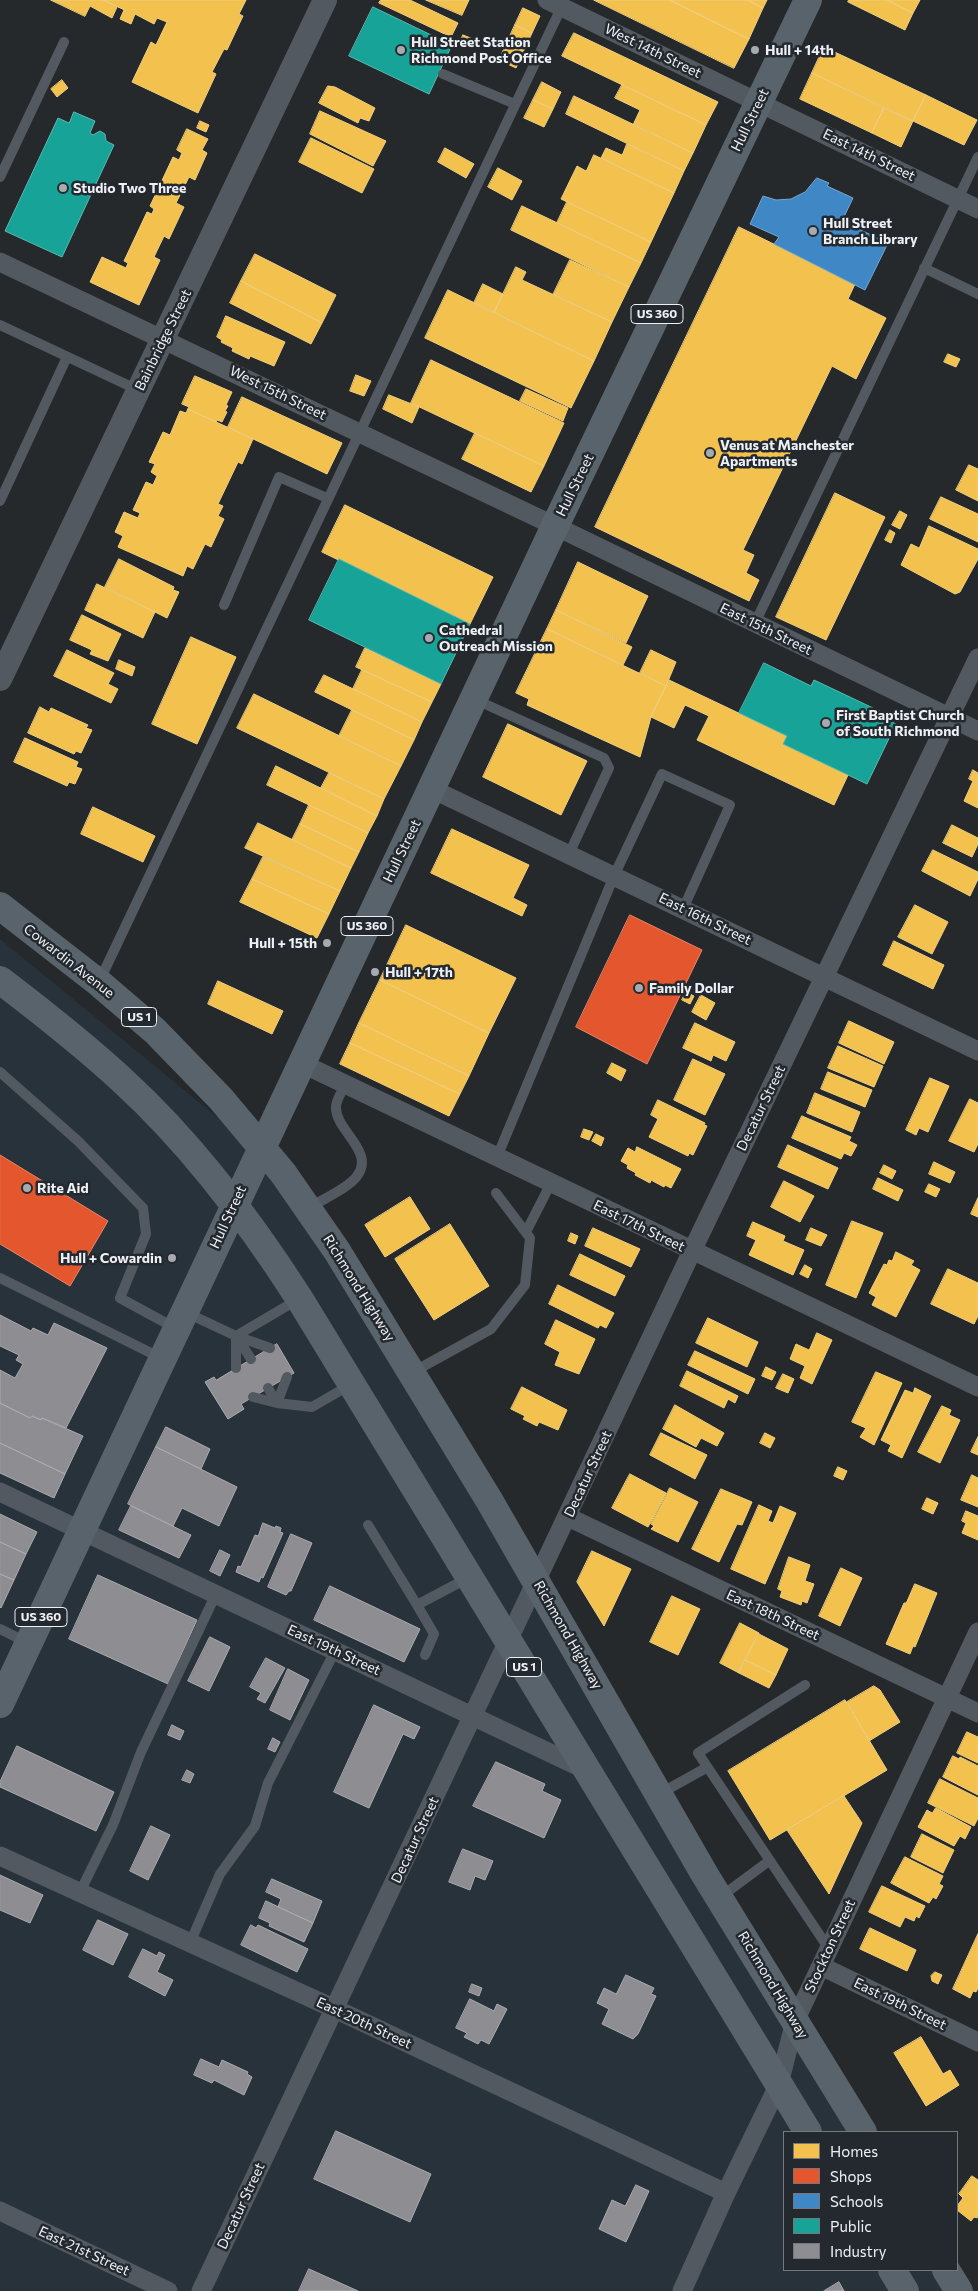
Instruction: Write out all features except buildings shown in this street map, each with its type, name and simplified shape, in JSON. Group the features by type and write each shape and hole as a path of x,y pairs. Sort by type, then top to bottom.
{"main road":[{"name":"Hull Street","path":"0,1704 555,526 808,0"},
{"name":"Cowardin Avenue","path":"0,906 99,983 187,1062 262,1147"},
{"name":"US 1","path":"1,983 76,1040 135,1092 199,1161 254,1229 300,1298 807,2131"},
{"name":"Richmond Highway","path":"262,1147 337,1251 412,1373 537,1580 719,1898 862,2131"},
{"path":"893,2271 905,2291"},
{"path":"947,2271 960,2291"}],"street":[{"name":"Bainbridge Street","path":"0,679 10,648 164,339 325,0"},
{"name":"West 14th Street","path":"558,2 759,101"},
{"name":"East 14th Street","path":"759,101 978,209"},
{"name":"West 15th Street","path":"0,262 555,526"},
{"name":"East 15th Street","path":"555,526 978,731"},
{"name":"Decatur Street","path":"201,2291 692,1251 978,658"},
{"name":"East 16th Street","path":"432,789 978,1051"},
{"name":"East 17th Street","path":"301,1063 978,1386"},
{"name":"East 19th Street","path":"0,1492 586,1770"},
{"name":"East 18th Street","path":"568,1517 978,1713"},
{"name":"Stockton Street","path":"682,2291 726,2193 779,2084 795,2021 978,1632"},
{"name":"East 20th Street","path":"0,1856 335,2009 726,2193"},
{"name":"East 19th Street","path":"825,1957 978,2042"},
{"name":"East 21st Street","path":"0,2211 168,2291"}],"lane":[{"path":"99,983 358,432 515,104 558,2"},
{"path":"0,177 64,42"},
{"path":"443,74 515,104"},
{"path":"755,623 978,157"},
{"path":"924,268 978,294"},
{"path":"0,325 138,390"},
{"path":"0,501 67,357"},
{"path":"224,605 279,477 328,498"},
{"path":"474,699 604,758 609,768 568,854"},
{"path":"497,1157 614,876 662,774 730,805 683,909"},
{"path":"0,1072 78,1141 143,1208 146,1234 120,1298 180,1320 270,1348"},
{"path":"308,1209 357,1177 362,1167 356,1145 336,1113 336,1104 346,1084"},
{"path":"526,1232 551,1183"},
{"path":"412,1373 491,1329 524,1285 530,1238 496,1192"},
{"path":"0,1278 162,1359"},
{"path":"236,1336 300,1298"},
{"path":"236,1336 251,1359"},
{"path":"236,1336 236,1368"},
{"path":"277,1403 287,1377"},
{"path":"253,1397 277,1403 312,1407 351,1384"},
{"path":"268,1388 277,1403"},
{"path":"368,1526 434,1634 425,1655"},
{"path":"417,1605 469,1578"},
{"path":"80,1892 114,1825 141,1752 216,1594"},
{"path":"0,1628 29,1644"},
{"path":"190,1943 220,1874 255,1826 268,1783 335,1651"},
{"path":"805,1685 698,1753 706,1768 769,1861 825,1957"},
{"path":"658,1794 706,1768"},
{"path":"719,1898 769,1861"}],"shaded area":[{"path":"0,939 278,1167 855,2131 783,2131 783,2271 939,2271 951,2291 0,2291"}],"place":[{"name":"Hull Street Station Richmond Post Office","path":"401,50"},
{"name":"Hull + 14th","path":"755,50"},
{"name":"Studio Two Three","path":"63,188"},
{"name":"Hull Street Branch Library","path":"813,231"},
{"name":"Venus at Manchester Apartments","path":"710,453"},
{"name":"Cathedral Outreach Mission","path":"429,638"},
{"name":"First Baptist Church of South Richmond","path":"826,723"},
{"name":"Hull + 15th","path":"327,943"},
{"name":"Hull + 17th","path":"375,972"},
{"name":"Family Dollar","path":"639,988"},
{"name":"Rite Aid","path":"27,1188"},
{"name":"Hull + Cowardin","path":"172,1258"}]}
